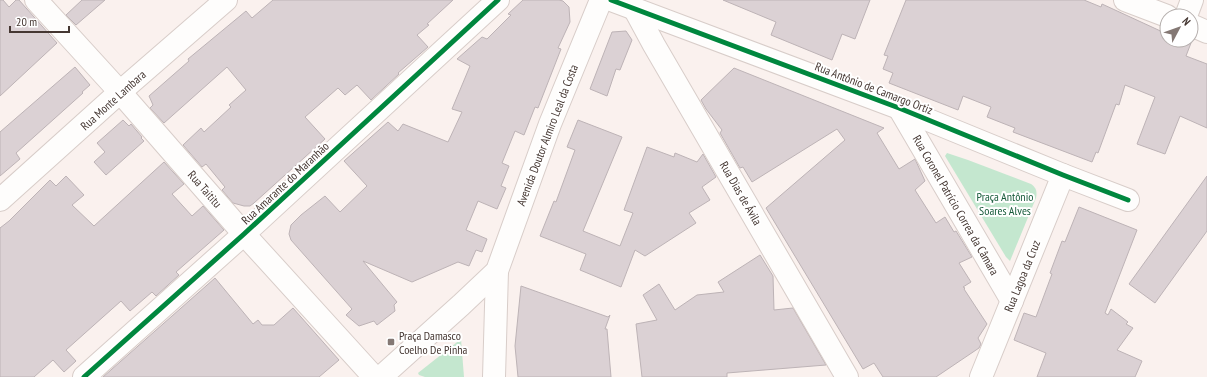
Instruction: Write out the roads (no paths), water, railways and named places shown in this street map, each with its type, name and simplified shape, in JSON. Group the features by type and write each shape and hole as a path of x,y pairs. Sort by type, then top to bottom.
{"street":[{"name":"Rua Taititu","path":"36,0 120,92 244,234 374,377"},
{"name":"Rua Monte Lambara","path":"0,200 120,92 226,0"},
{"name":"Rua Amarante do Maranhão","path":"84,377 244,234 498,0"},
{"name":"Avenida Doutor Almiro Leal da Costa","path":"497,271 550,124 601,0"},
{"name":"Rua Antônio de Camargo Ortiz","path":"611,0 899,108 1128,200"},
{"path":"1126,0 1159,13"},
{"name":"Rua Dias de Ávila","path":"634,8 847,377"},
{"name":"Rua Coronel Patrício Correa da Câmara","path":"899,108 1012,302"},
{"name":"Rua Lagoa da Cruz","path":"981,377 1063,175"},
{"path":"381,377 497,271"},
{"path":"494,377 497,271"}],"place":[{"name":"Praça Damasco Coelho De Pinha","path":"391,342"}],"park label":[{"name":"Praça Antônio Soares Alves","path":"1005,203"}]}
